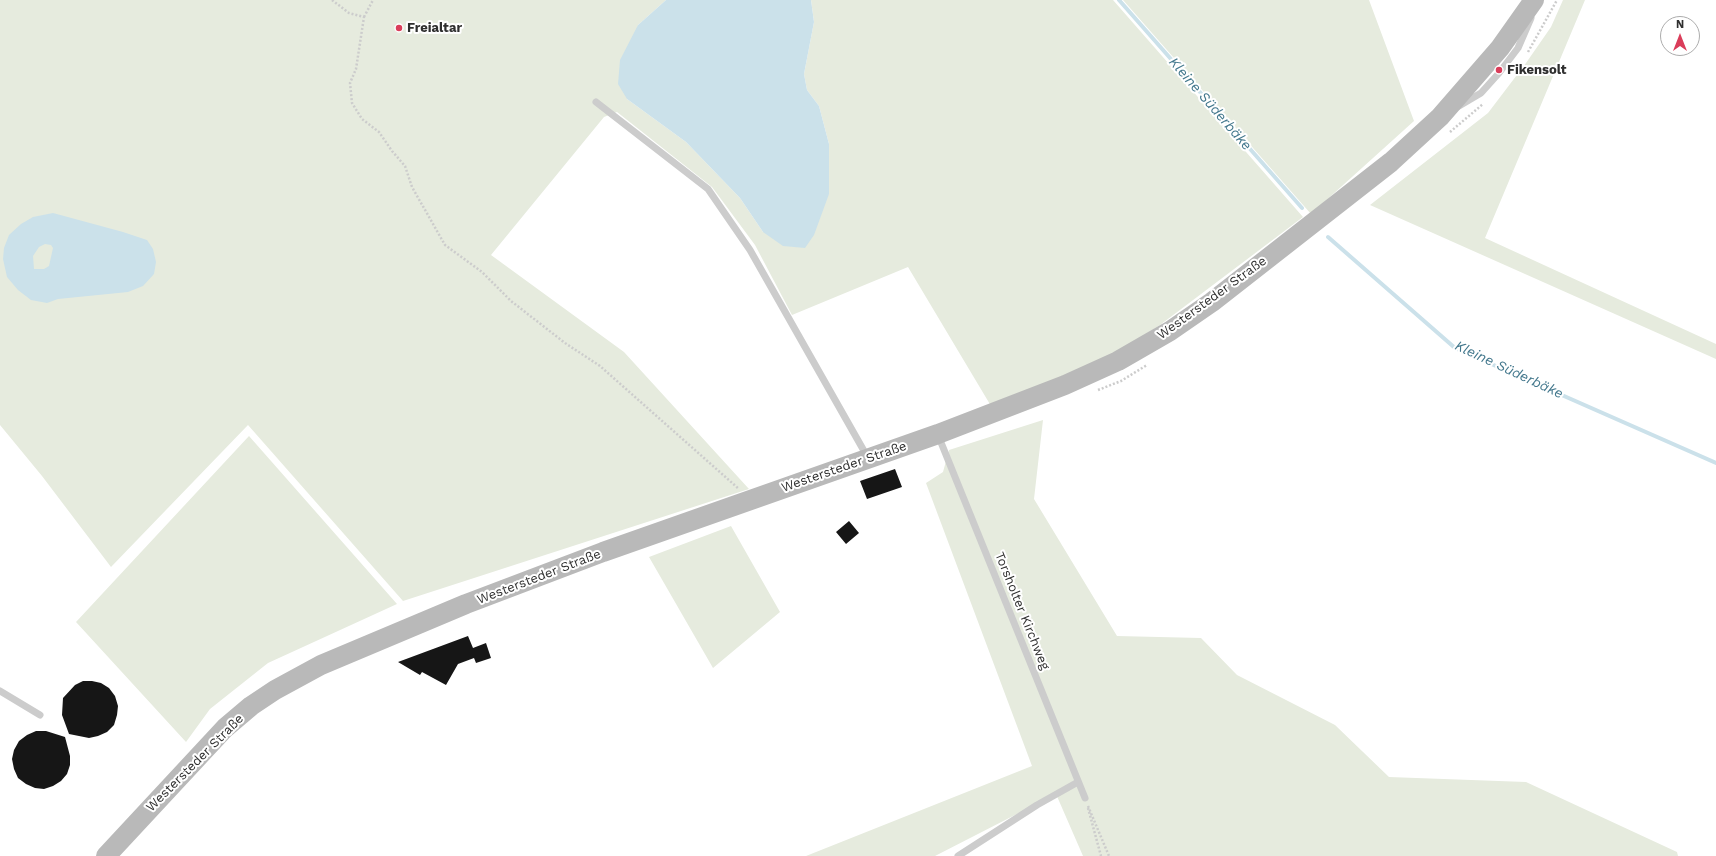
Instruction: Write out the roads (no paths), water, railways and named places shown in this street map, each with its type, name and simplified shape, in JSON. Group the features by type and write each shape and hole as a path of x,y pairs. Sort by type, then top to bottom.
{"main road":[{"name":"Westersteder Straße","path":"106,856 225,728 251,706 275,690 321,665 466,604 744,502 938,434 1065,385 1118,361 1170,331 1212,302 1391,162 1440,117 1500,48 1534,0"}],"lane":[{"path":"596,102 708,190 750,250 868,458"},
{"name":"Torsholter Kirchweg","path":"938,434 1085,798"},
{"path":"0,691 40,715"},
{"path":"958,856 1037,805 1078,782"}],"water":[{"path":"666,0 811,0 814,22 804,74 807,90 819,106 829,144 829,194 814,235 805,248 783,246 763,232 740,198 686,142 627,99 618,84 620,60 638,25"},
{"path":"53,213 147,240 153,249 156,262 154,274 143,286 128,292 58,299 47,303 31,300 18,290 7,277 3,259 4,248 9,235 21,224 33,217","holes":["45,244 51,245 53,248 49,266 44,269 34,269 33,256 39,247"]}],"waterway":[{"name":"Kleine Süderbäke","path":"1119,0 1302,208"},
{"name":"Kleine Süderbäke","path":"1328,237 1455,348 1716,463"}],"place":[{"name":"Freialtar","path":"399,28"},
{"name":"Fikensolt","path":"1499,70"}]}
